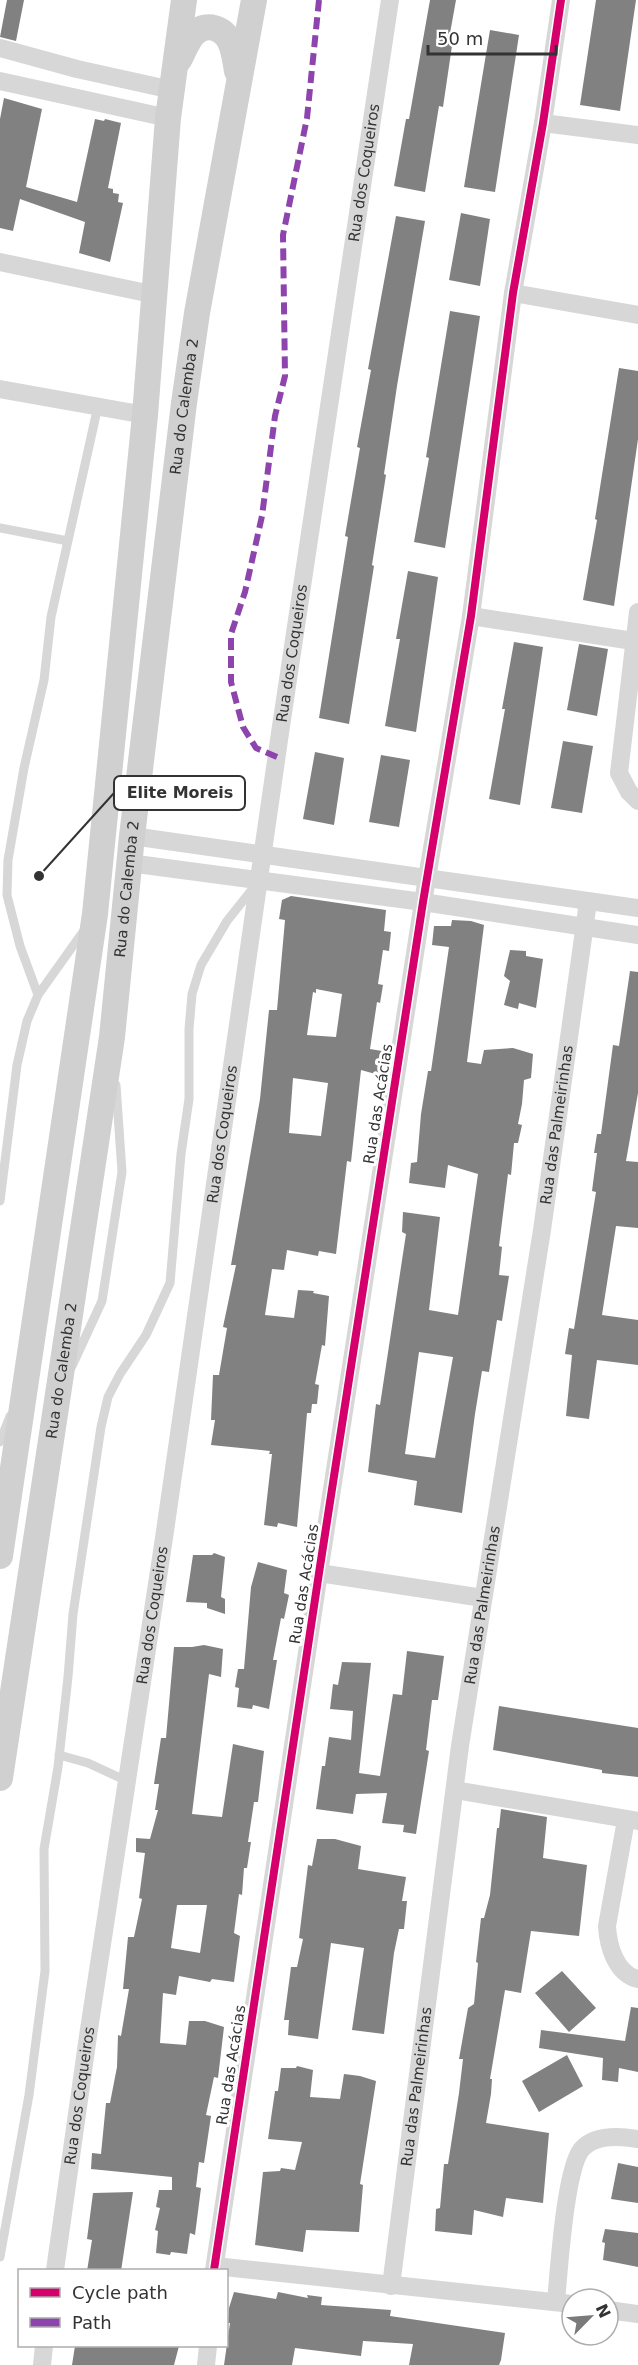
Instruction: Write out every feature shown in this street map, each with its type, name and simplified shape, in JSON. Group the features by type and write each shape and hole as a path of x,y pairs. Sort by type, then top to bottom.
{"main road":[{"name":"Rua do Calemba 2","path":"0,1556 95,914 145,415 168,118 184,0"},
{"name":"Rua do Calemba 2","path":"0,1778 112,1037 132,836 197,313 254,0"},
{"path":"173,78 197,31 205,27 223,31 233,48 238,80"}],"street":[{"name":"Rua dos Coqueiros","path":"55,2269 390,0"},
{"name":"Rua das Acácias","path":"214,2268 423,902 471,616 513,293 543,123 561,0"},
{"path":"0,48 76,69 173,78"},
{"path":"0,81 168,118"},
{"path":"543,123 638,135"},
{"path":"0,262 156,295"},
{"path":"513,293 638,315"},
{"path":"0,389 145,415"},
{"path":"638,612 620,773 629,792 638,801"},
{"path":"471,616 633,641"},
{"path":"132,836 638,908"},
{"path":"129,862 423,902 638,935"},
{"name":"Rua das Palmeirinhas","path":"391,2286 455,1790 483,1598 542,1230 588,902"},
{"path":"319,1573 483,1598"},
{"path":"455,1790 632,1821 608,1916 607,1935 608,1943 623,1971 631,1978 638,1979"},
{"path":"565,2287 570,2181 582,2150 594,2141 611,2137 638,2139"},
{"path":"228,2269 560,2302"},
{"path":"620,2312 638,2314"},
{"path":"42,2365 44,2347"},
{"path":"206,2365 208,2347"}],"lane":[{"path":"38,995 20,946 7,895 8,860 24,768 44,680 51,617 98,406"},
{"path":"0,528 68,541"},
{"path":"0,2257 29,2095 45,1971 44,1850 68,1677 73,1614 101,1427 108,1397 146,1335 170,1283 181,1154 189,1099 189,1029 192,994 206,956 227,921 259,880"},
{"path":"0,1196 17,1065 27,1021 38,995 95,914"},
{"path":"0,1442 28,1369"},
{"path":"58,1755 88,1763 127,1781"}],"building":[{"path":"7,0 24,0 16,41 0,37"},
{"path":"430,0 456,0 449,39 453,39 443,107 439,106 425,192 394,186 406,119 409,119"},
{"path":"596,0 636,0 620,111 580,105"},
{"path":"490,30 519,35 495,192 464,187"},
{"path":"4,98 42,109 26,187 77,202 95,119 121,123 108,188 113,189 113,193 119,194 118,202 123,203 110,262 79,253 85,222 20,199 13,231 0,228 0,119"},
{"path":"461,213 490,219 480,286 449,280"},
{"path":"396,216 425,221 397,386 372,565 374,566 349,724 319,718 348,537 345,536 360,448 357,447 371,370 368,369"},
{"path":"450,311 480,316 445,548 414,542 429,458 426,457"},
{"path":"619,368 638,371 638,439 614,606 583,600"},
{"path":"408,571 438,577 416,732 385,726 400,639 396,639"},
{"path":"514,642 543,647 520,805 489,799"},
{"path":"579,644 608,649 597,716 567,710"},
{"path":"563,741 593,746 582,813 551,808"},
{"path":"315,752 344,758 334,825 303,819"},
{"path":"381,755 410,760 399,827 369,822"},
{"path":"291,896 386,910 384,931 391,932 389,951 383,950 378,984 383,985 380,1003 377,1002 370,1049 382,1051 379,1075 361,1070 351,1162 347,1161 336,1254 319,1251 318,1256 287,1250 284,1270 272,1269 265,1315 294,1318 298,1290 314,1291 313,1293 329,1296 325,1346 322,1345 315,1384 319,1385 317,1404 312,1404 311,1413 307,1413 297,1527 278,1523 277,1527 264,1525 272,1454 269,1454 270,1451 211,1445 215,1420 211,1420 213,1375 219,1375 227,1328 223,1327 236,1265 231,1265 260,1099 269,1010 277,1010 285,920 279,919 282,900","holes":["316,989 342,994 336,1037 307,1035 313,992 316,993","293,1078 328,1083 321,1136 289,1133"]},
{"path":"452,920 471,921 484,925 467,1062 481,1064 484,1050 513,1048 533,1054 531,1078 524,1080 518,1124 522,1125 518,1143 514,1143 511,1175 508,1174 499,1246 502,1247 499,1275 509,1276 502,1321 497,1320 489,1372 482,1371 462,1513 414,1505 417,1481 368,1472 376,1404 380,1405 406,1234 402,1232 403,1212 440,1217 429,1310 458,1315 478,1174 448,1165 445,1188 409,1183 411,1163 417,1162 421,1114 428,1071 431,1071 449,947 432,945 434,926 451,926","holes":["419,1352 453,1357 435,1458 405,1454"]},
{"path":"510,950 526,951 526,956 543,959 536,1008 519,1003 518,1009 504,1005 510,981 504,976"},
{"path":"630,971 638,972 638,1093 626,1161 638,1162 638,1228 616,1226 602,1315 638,1320 638,1365 597,1360 589,1419 566,1416 572,1355 565,1354 569,1328 574,1329 596,1192 592,1191 597,1134 601,1134 613,1045 619,1046"},
{"path":"214,1553 225,1557 221,1597 225,1599 225,1614 207,1608 207,1603 186,1602 193,1555 212,1555"},
{"path":"258,1562 287,1570 284,1593 289,1595 284,1619 281,1618 273,1660 277,1660 269,1709 253,1705 252,1709 237,1707 239,1688 235,1687 238,1669 244,1669 251,1587"},
{"path":"204,1645 223,1649 221,1677 209,1674 192,1814 222,1817 233,1744 264,1751 258,1802 254,1802 248,1842 251,1842 247,1868 244,1868 242,1895 239,1894 234,1933 240,1936 234,1982 212,1979 210,1982 179,1976 176,1995 163,1993 160,2043 186,2045 189,2021 205,2021 224,2027 218,2078 214,2077 206,2115 211,2116 204,2163 199,2162 196,2187 201,2188 195,2235 190,2233 187,2254 171,2252 170,2255 156,2253 158,2231 155,2230 160,2208 156,2207 159,2190 172,2190 172,2177 91,2169 92,2153 101,2154 106,2103 110,2103 117,2067 118,2035 121,2036 129,1989 123,1989 128,1937 134,1937 142,1899 139,1898 145,1853 136,1852 136,1838 150,1839 158,1810 155,1810 159,1784 154,1784 161,1738 166,1738 174,1647","holes":["177,1905 207,1905 200,1953 171,1948"]},
{"path":"407,1651 444,1656 438,1700 432,1700 426,1750 429,1751 416,1834 403,1832 404,1825 382,1823 387,1793 356,1794 353,1814 316,1809 329,1737 351,1740 353,1711 330,1709 333,1684 338,1685 342,1662 371,1663 359,1773 380,1776 393,1694 402,1695"},
{"path":"499,1706 638,1728 638,1777 602,1773 602,1770 493,1750"},
{"path":"501,1809 547,1817 543,1858 587,1865 579,1936 531,1931 521,1993 505,1990 490,2079 492,2079 491,2094 486,2123 549,2133 543,2203 506,2198 503,2217 474,2210 472,2235 435,2231 436,2209 440,2208 444,2164 448,2164 459,2093 463,2059 459,2059 468,2008 474,2004 481,1918 484,1918 490,1895"},
{"path":"317,1839 335,1839 361,1846 358,1869 406,1877 402,1901 407,1901 404,1929 399,1929 394,1953 384,2034 352,2030 364,1948 331,1943 318,2039 288,2035 289,2020 284,2020 291,1967 297,1967 303,1939 299,1938 308,1865 312,1866"},
{"path":"562,1971 596,2008 569,2032 535,1993"},
{"path":"631,2007 638,2008 638,2072 619,2068 618,2082 602,2080 603,2058 539,2048 541,2030 625,2041"},
{"path":"567,2055 583,2086 539,2112 522,2081"},
{"path":"297,2066 313,2070 310,2097 340,2099 344,2074 376,2081 360,2184 363,2185 359,2232 306,2230 303,2252 255,2245 263,2172 280,2171 281,2168 295,2170 302,2142 268,2139 281,2068 296,2068"},
{"path":"618,2163 638,2167 638,2203 611,2199"},
{"path":"133,2192 121,2269 87,2269 92,2240 87,2239 93,2193"},
{"path":"605,2229 638,2233 638,2267 603,2260 605,2243 602,2242"},
{"path":"234,2292 276,2299 278,2292 308,2298 307,2295 322,2297 321,2305 391,2310 390,2316 505,2333 499,2365 409,2365 413,2344 363,2341 361,2356 295,2348 292,2365 224,2365 228,2347 229,2308"},
{"path":"75,2347 179,2347 174,2365 72,2365"}],"marked path":[{"path":"277,757 256,748 243,727 231,682 231,634 245,592 262,516 275,416 285,376 283,235 307,118 319,0"}],"cycle path":[{"path":"214,2269 423,902 471,616 513,293 543,123 561,0"}],"place":[{"name":"Elite Moreis","path":"39,876"}]}
